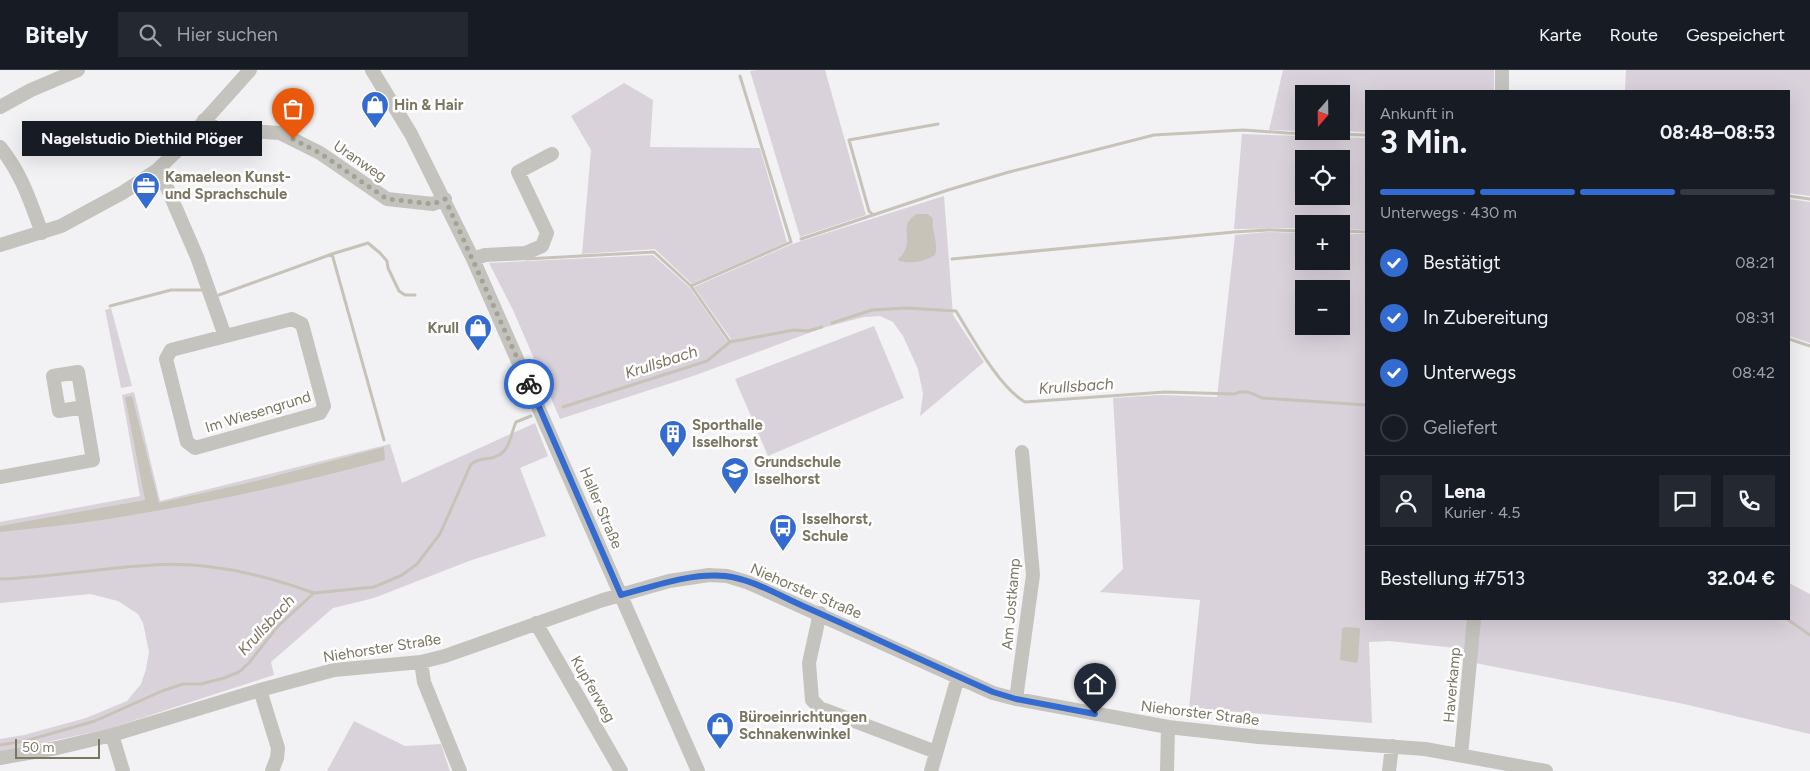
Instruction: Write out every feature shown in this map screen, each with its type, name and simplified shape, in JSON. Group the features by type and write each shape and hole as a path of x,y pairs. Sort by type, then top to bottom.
{"street":[{"path":"0,107 31,90 78,70"},
{"path":"0,245 42,233 73,220 122,193 156,170 175,152 250,70"},
{"name":"Haller Straße","path":"372,70 411,134 445,199 473,259 698,771"},
{"path":"1502,70 1502,90"},
{"name":"Uranweg","path":"204,120 222,132 232,135 252,131 280,132 320,153 387,199 433,204 445,199"},
{"path":"0,147 13,162 22,179 42,233"},
{"path":"473,259 485,254 526,253 542,246 547,233 518,172 552,154"},
{"path":"156,170 165,183 197,257 225,336"},
{"name":"Im Wiesengrund","path":"292,319 302,324 324,406 320,413 195,448 187,442 166,359 171,350 225,336 292,319"},
{"path":"0,477 93,460 84,407"},
{"name":"Am Jostkamp","path":"1016,699 1033,576 1022,452"},
{"name":"Niehorster Straße","path":"0,758 57,748 112,735 260,690 334,670 421,662 446,656 536,623 621,595 669,581 709,575 727,576 747,582 820,613 958,677 993,692 1016,699 1168,727 1258,737 1392,746 1461,755 1546,771"},
{"path":"820,613 809,663 812,700 820,708 936,752"},
{"name":"Haverkamp","path":"1461,755 1474,620"},
{"name":"Kupferweg","path":"536,623 621,771"},
{"path":"421,662 424,682 460,771"},
{"path":"931,771 958,677"},
{"path":"260,690 278,748 277,758 272,771"},
{"path":"1167,771 1168,727"},
{"path":"112,735 123,771"},
{"path":"1389,771 1392,746"}],"shaded area":[{"path":"825,70 866,215 800,237 750,71"},
{"path":"1283,70 1494,70 1494,90 1365,90 1365,132 1350,131 1350,85 1295,85 1295,131 1269,130"},
{"path":"1626,70 1810,70 1810,196 1790,193 1790,90 1625,90"},
{"path":"624,83 653,100 650,147 760,148 787,242 692,284 655,249 582,254 591,150 571,116"},
{"path":"1242,134 1295,136 1295,140 1350,140 1350,137 1365,138 1365,230 1350,229 1350,215 1295,215 1295,228 1234,229"},
{"path":"944,196 953,315 984,362 920,416 923,394 918,369 903,336 893,322 880,316 864,317 822,328 696,375 560,419 513,310 489,263 653,255 690,288 727,341 731,339 694,287 792,244"},
{"path":"1790,199 1810,202 1810,343 1790,336"},
{"path":"917,214 928,214 933,219 935,255 918,262 899,261 898,259 904,253 906,246 908,224"},
{"path":"1267,232 1295,233 1295,270 1350,270 1350,234 1365,234 1365,620 1468,620 1465,649 1389,641 1369,642 1372,723 1189,708 1200,600 1100,592 1123,569 1113,398 1161,395 1217,397 1235,235"},
{"path":"111,308 132,386 121,388 105,310"},
{"path":"874,326 904,398 768,456 735,379"},
{"path":"134,392 160,501 390,444 402,483 535,423 548,456 520,468 546,536 469,561 374,598 333,608 271,662 274,675 108,729 0,752 0,739 24,735 86,718 127,701 141,684 149,652 143,623 138,614 118,601 90,594 0,603 0,522 140,496 122,395"},
{"path":"132,396 159,503 256,481 384,447 385,460 280,486 173,508 89,522 0,532 0,526 145,500 125,397"},
{"path":"1790,584 1810,594 1810,734 1684,704 1475,663 1479,620 1790,620"},
{"path":"1345,627 1359,628 1360,630 1357,663 1340,660 1342,629"},
{"path":"354,721 405,746 441,744 450,771 327,771"}],"waterway":[{"path":"740,76 791,242"},
{"path":"873,215 869,211 849,140 938,124"},
{"path":"801,239 948,190 1009,172 1154,135 1243,130 1365,135"},
{"path":"1790,196 1810,199"},
{"path":"952,259 1234,232 1295,231"},
{"path":"1350,231 1365,232"},
{"path":"691,286 791,242"},
{"path":"332,254 368,243 387,261 388,268 399,291 405,295 415,295"},
{"path":"526,259 654,252 691,286 730,342"},
{"path":"219,295 332,254 384,440"},
{"path":"110,306 171,290 202,290"},
{"name":"Krullsbach","path":"832,323 872,310 906,308 956,311 996,373 1015,395 1025,402 1165,392 1234,394 1245,392 1262,398 1365,405"},
{"name":"Krullsbach","path":"563,407 707,361 730,342 794,330 808,331 822,327"},
{"path":"1790,339 1810,346"},
{"name":"Krullsbach","path":"0,745 25,741 95,721 162,691 183,684 201,684 239,672 249,663 277,627 314,593 374,587 402,575 417,564 440,534 471,464 501,454 510,441 516,422 531,416"},
{"path":"0,579 174,564 235,570 275,580 314,593"},
{"name":"Krullsbach","path":"1788,620 1810,635"}],"way so far":[{"path":"293,139 320,153 387,199 433,204 445,199 529,384"}],"place":[{"name":"Hin & Hair","path":"375,129"},
{"name":"Nagelstudio Diethild Plöger","path":"293,139"},
{"name":"Kamaeleon Kunst- und Sprachschule","path":"146,210"},
{"name":"Krull","path":"478,352"},
{"name":"Sporthalle Isselhorst","path":"673,458"},
{"name":"Grundschule Isselhorst","path":"735,495"},
{"name":"Isselhorst, Schule","path":"783,552"},
{"name":"Büroeinrichtungen Schnakenwinkel","path":"720,750"}],"route":[{"path":"529,384 621,595 669,581 709,575 727,576 747,582 820,613 993,692 1016,699 1095,714"}]}
